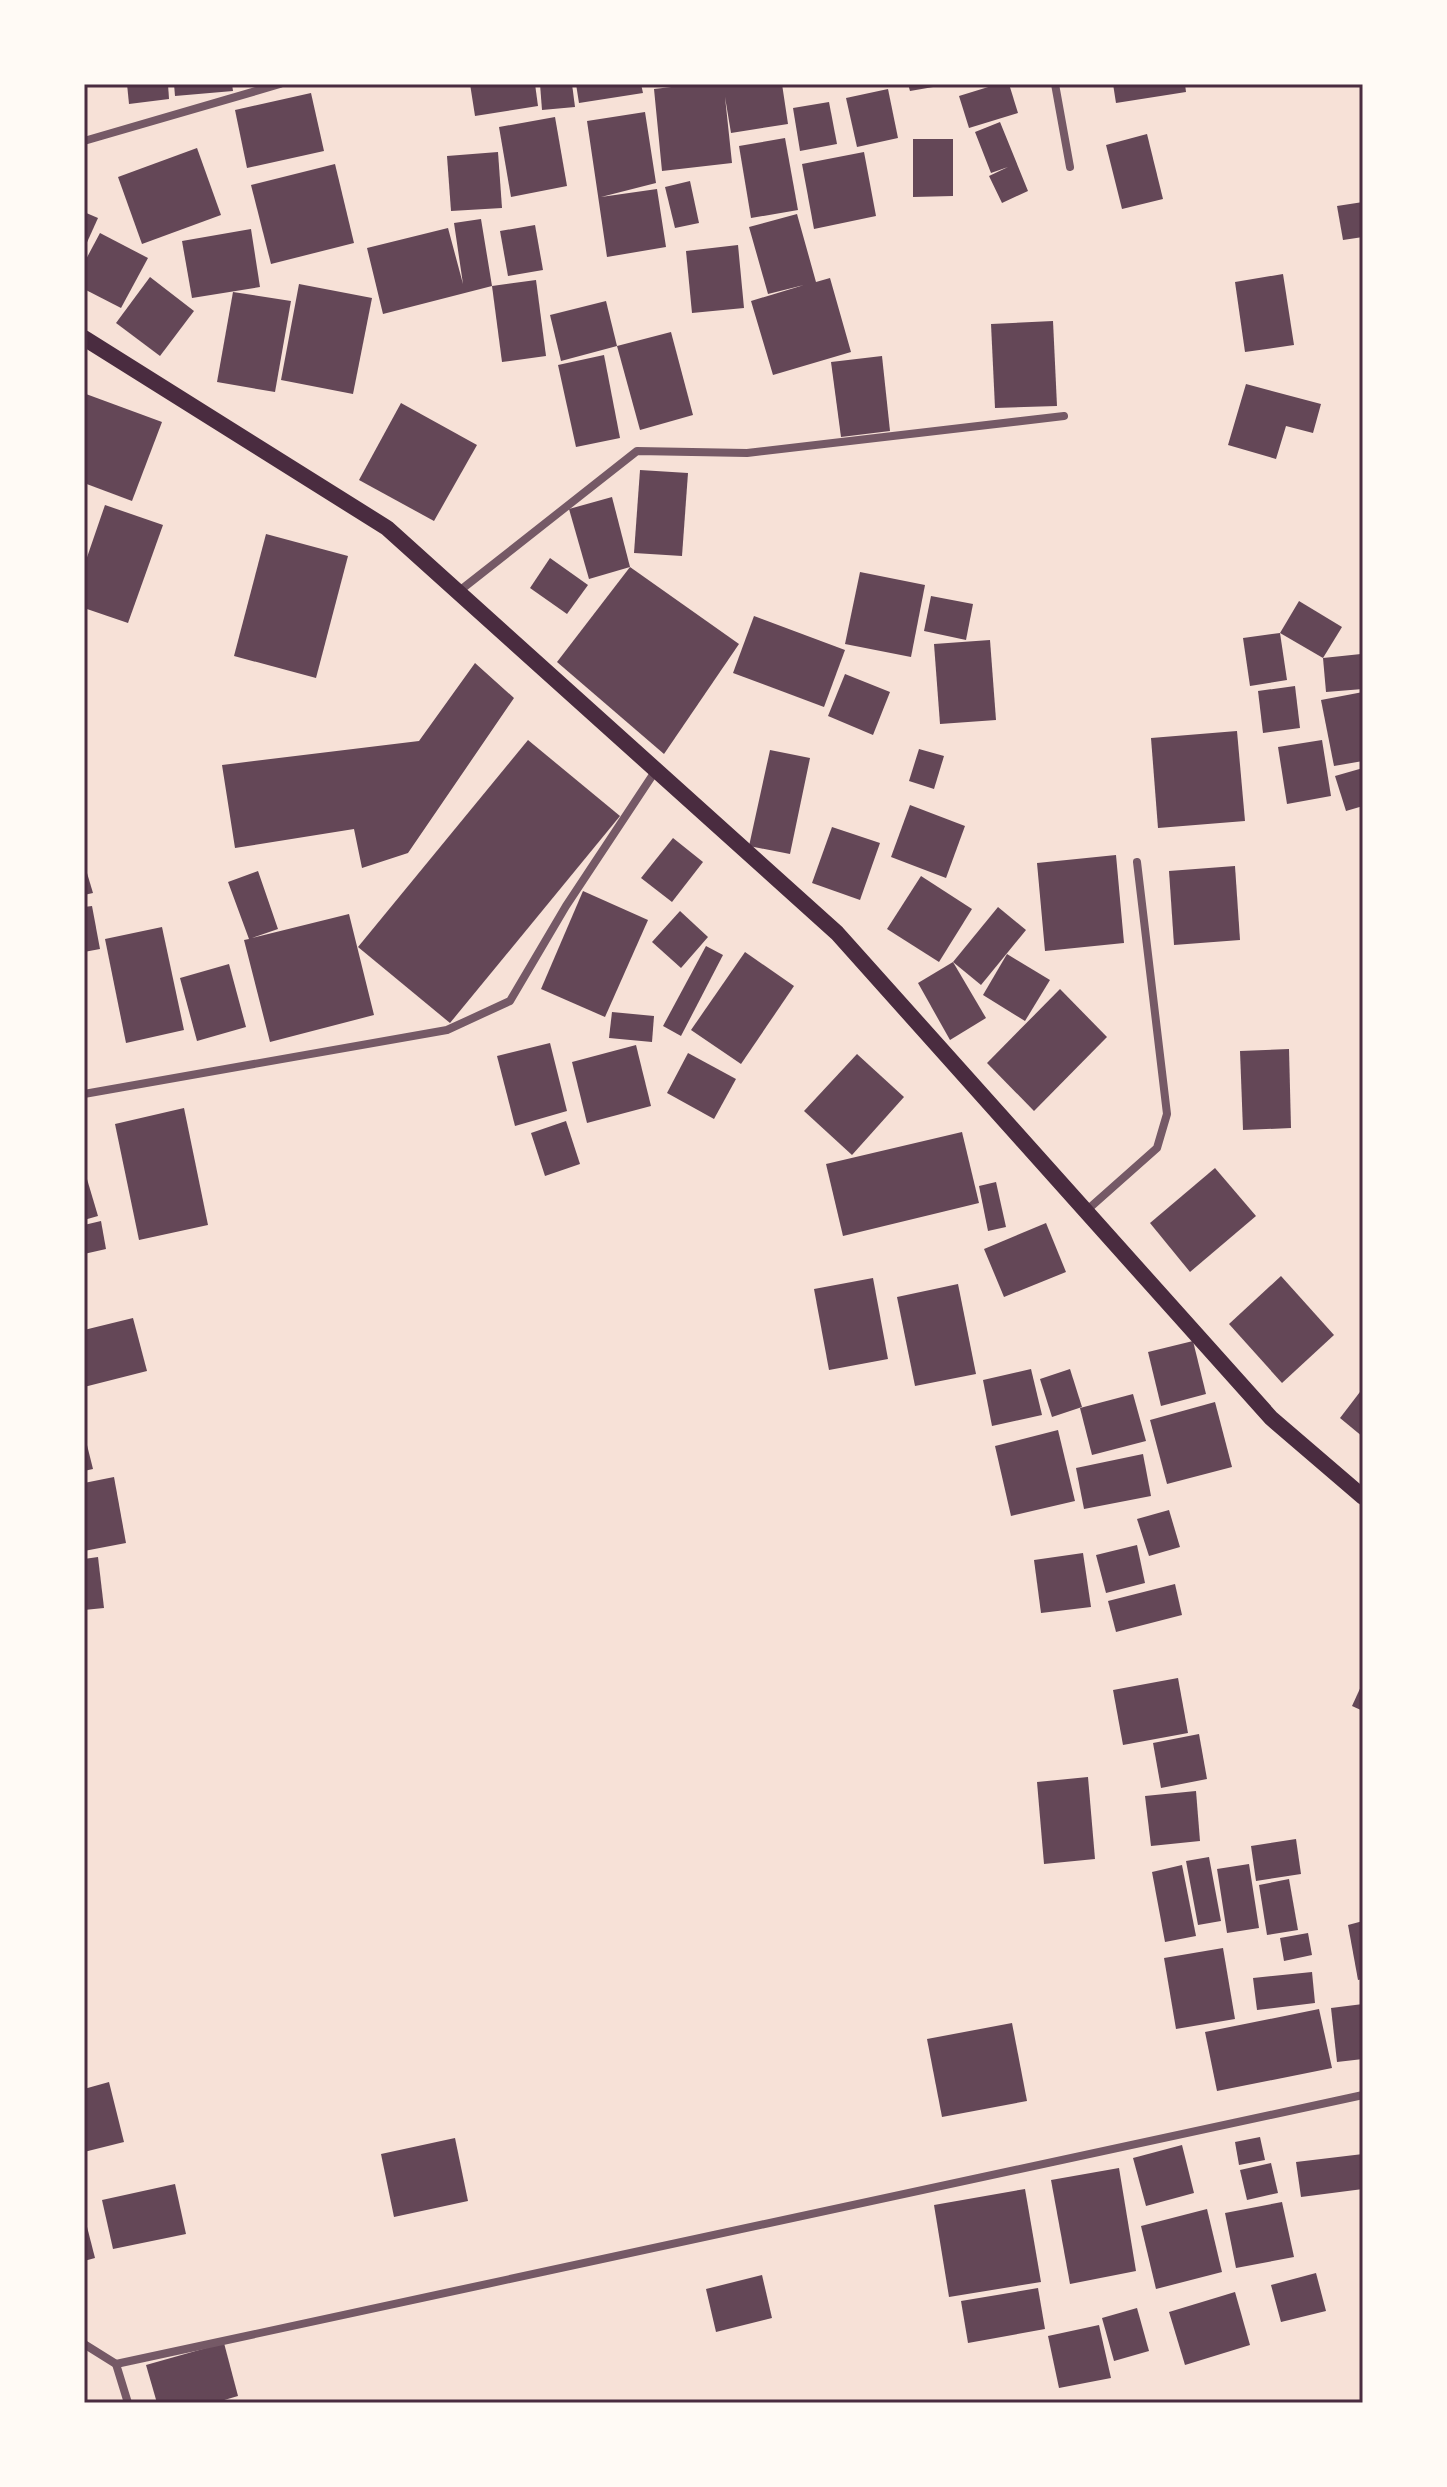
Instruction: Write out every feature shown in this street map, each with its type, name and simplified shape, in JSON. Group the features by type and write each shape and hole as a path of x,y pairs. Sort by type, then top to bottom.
{"main road":[{"path":"84,338 387,528 837,933 1271,1418 1363,1497"}],"street":[{"path":"84,141 280,84"},
{"path":"1055,84 1070,167"},
{"path":"458,592 637,451 747,453 1064,416"},
{"path":"84,1094 447,1030 510,1001 566,906 656,770"},
{"path":"1086,1211 1157,1148 1167,1114 1137,862"},
{"path":"116,2364 1363,2095"},
{"path":"84,2344 116,2364 128,2403"}],"building":[{"path":"127,84 168,84 169,99 129,104"},
{"path":"174,84 232,84 233,91 175,96"},
{"path":"470,84 535,84 538,106 475,116"},
{"path":"540,84 572,84 575,107 542,110"},
{"path":"576,84 641,84 643,93 579,103"},
{"path":"697,84 782,84 788,124 731,133 725,97 732,163 662,171 654,89"},
{"path":"908,84 939,84 939,86 910,91"},
{"path":"998,84 1009,84 1018,113 969,128 959,96"},
{"path":"1113,84 1185,84 1186,92 1116,103"},
{"path":"888,89 898,138 857,147 846,98"},
{"path":"311,93 324,151 247,168 235,110"},
{"path":"829,102 837,144 800,151 793,108"},
{"path":"645,112 656,183 601,197 657,189 666,247 607,257 587,121"},
{"path":"555,117 567,186 511,197 499,127"},
{"path":"1000,122 1028,191 1002,203 989,176 1008,167 991,173 975,132"},
{"path":"1147,134 1163,199 1122,209 1106,145"},
{"path":"785,138 798,210 751,218 739,146"},
{"path":"913,139 953,139 953,196 913,197"},
{"path":"197,148 221,215 142,244 118,177"},
{"path":"498,152 502,208 451,211 447,156"},
{"path":"864,152 876,216 814,229 802,164"},
{"path":"335,164 354,243 271,264 251,185"},
{"path":"690,181 699,223 675,228 665,187"},
{"path":"1363,202 1363,237 1343,240 1337,206"},
{"path":"84,212 98,218 84,249"},
{"path":"797,214 816,282 830,278 851,352 773,375 751,301 804,285 768,294 749,227"},
{"path":"481,219 492,286 383,314 367,248 448,228 463,284 454,223"},
{"path":"535,225 543,270 508,276 500,231"},
{"path":"251,229 260,287 192,298 182,241"},
{"path":"100,233 148,258 121,308 84,289 84,263"},
{"path":"738,245 744,308 692,313 686,251"},
{"path":"1283,274 1294,345 1245,352 1235,282"},
{"path":"150,277 194,311 160,356 116,323"},
{"path":"536,280 546,356 502,362 492,286"},
{"path":"299,284 372,298 353,394 281,380"},
{"path":"233,292 291,301 275,392 217,382"},
{"path":"606,301 617,346 561,361 550,315"},
{"path":"1053,321 1057,406 995,408 991,324"},
{"path":"671,332 693,415 640,430 617,346"},
{"path":"604,355 620,438 576,447 558,365"},
{"path":"882,356 890,431 841,437 831,362"},
{"path":"1246,384 1321,404 1313,433 1286,426 1276,459 1228,445"},
{"path":"86,394 162,422 132,501 84,483"},
{"path":"401,403 477,445 434,521 359,480"},
{"path":"640,470 688,473 682,556 634,553"},
{"path":"612,497 630,567 589,579 569,509"},
{"path":"105,505 163,525 128,623 84,608 84,566"},
{"path":"266,534 348,556 316,678 234,656"},
{"path":"550,558 588,585 567,614 530,588"},
{"path":"630,567 739,644 664,754 557,662"},
{"path":"860,572 925,585 911,657 845,644"},
{"path":"931,596 973,604 966,640 924,631"},
{"path":"1299,601 1342,627 1323,658 1280,633"},
{"path":"754,616 845,650 824,707 733,673"},
{"path":"1280,633 1287,680 1250,686 1243,638"},
{"path":"990,640 996,720 940,724 934,644"},
{"path":"1361,654 1363,689 1326,692 1323,658"},
{"path":"475,663 514,698 408,853 362,868 354,829 235,848 222,765 419,741"},
{"path":"845,674 890,692 873,735 828,716"},
{"path":"1295,686 1300,728 1263,733 1258,691"},
{"path":"1363,692 1363,761 1334,766 1321,700"},
{"path":"1237,731 1245,821 1158,828 1151,738"},
{"path":"528,740 620,816 450,1023 358,947"},
{"path":"1322,740 1331,796 1287,804 1278,747"},
{"path":"919,749 944,756 934,789 909,781"},
{"path":"770,750 810,758 790,854 749,846"},
{"path":"1363,768 1363,806 1346,811 1335,776"},
{"path":"910,805 965,826 946,878 891,857"},
{"path":"832,827 880,843 860,900 812,883"},
{"path":"673,838 703,862 672,902 641,878"},
{"path":"1116,855 1124,943 1045,951 1037,863"},
{"path":"84,863 93,893 84,895"},
{"path":"1235,866 1240,940 1174,945 1169,871"},
{"path":"258,871 278,929 252,938 349,914 374,1015 270,1042 244,940 249,939 228,882"},
{"path":"921,876 972,909 939,962 887,929"},
{"path":"583,891 648,920 605,1017 541,989"},
{"path":"92,906 100,949 84,952 84,907"},
{"path":"998,907 1026,930 981,985 953,962"},
{"path":"680,911 708,937 681,968 652,942"},
{"path":"162,927 184,1030 126,1043 105,939"},
{"path":"706,946 723,955 681,1036 663,1026"},
{"path":"745,952 794,986 741,1064 691,1030"},
{"path":"1007,954 1050,980 1025,1021 983,995"},
{"path":"953,962 986,1018 950,1040 918,983"},
{"path":"229,964 246,1027 197,1041 180,978"},
{"path":"1060,989 1107,1037 1034,1111 987,1063"},
{"path":"612,1012 654,1016 652,1042 609,1038"},
{"path":"550,1043 567,1111 515,1126 497,1056"},
{"path":"636,1045 651,1106 587,1123 572,1062"},
{"path":"1289,1049 1291,1128 1243,1130 1240,1051"},
{"path":"688,1053 736,1079 714,1119 667,1093"},
{"path":"857,1054 904,1097 852,1155 804,1111"},
{"path":"184,1108 208,1225 139,1240 115,1124"},
{"path":"566,1121 580,1164 545,1176 531,1133"},
{"path":"962,1132 979,1203 843,1236 826,1164"},
{"path":"1215,1168 1256,1216 1190,1272 1150,1223"},
{"path":"84,1169 98,1216 84,1220"},
{"path":"996,1182 1006,1227 988,1231 979,1186"},
{"path":"101,1221 106,1249 84,1254 84,1225"},
{"path":"1046,1223 1066,1272 1004,1297 984,1249"},
{"path":"1281,1276 1334,1335 1282,1383 1229,1324"},
{"path":"873,1278 888,1359 829,1370 814,1289"},
{"path":"958,1284 976,1374 915,1386 897,1297"},
{"path":"133,1318 147,1371 84,1387 84,1330"},
{"path":"1193,1341 1206,1394 1161,1406 1148,1352"},
{"path":"1031,1369 1042,1415 992,1426 983,1380"},
{"path":"1070,1369 1082,1407 1052,1417 1040,1379"},
{"path":"1363,1388 1363,1437 1340,1418"},
{"path":"1133,1394 1146,1441 1092,1455 1080,1408"},
{"path":"1215,1402 1232,1467 1167,1484 1150,1420"},
{"path":"1058,1430 1075,1501 1011,1516 995,1446"},
{"path":"84,1438 93,1469 84,1471"},
{"path":"1143,1454 1151,1496 1084,1509 1076,1468"},
{"path":"114,1477 126,1543 84,1551 84,1483"},
{"path":"1169,1510 1180,1547 1149,1556 1137,1519"},
{"path":"1137,1545 1145,1583 1106,1593 1096,1555"},
{"path":"1083,1553 1091,1607 1041,1613 1034,1560"},
{"path":"98,1557 104,1608 84,1610 84,1559"},
{"path":"1175,1584 1182,1615 1116,1632 1108,1601"},
{"path":"1178,1678 1188,1733 1123,1745 1113,1690"},
{"path":"1363,1682 1363,1711 1352,1706"},
{"path":"1199,1734 1207,1779 1161,1788 1153,1743"},
{"path":"1088,1777 1095,1859 1044,1864 1037,1782"},
{"path":"1196,1791 1200,1841 1151,1846 1145,1796"},
{"path":"1296,1839 1301,1874 1256,1881 1251,1846"},
{"path":"1209,1857 1221,1921 1198,1925 1186,1861"},
{"path":"1249,1864 1259,1928 1227,1933 1217,1869"},
{"path":"1182,1865 1196,1936 1165,1942 1152,1872"},
{"path":"1289,1879 1298,1930 1267,1935 1259,1885"},
{"path":"1363,1921 1363,1979 1358,1980 1348,1925"},
{"path":"1308,1933 1312,1955 1284,1961 1280,1938"},
{"path":"1223,1948 1235,2019 1176,2029 1164,1958"},
{"path":"1312,1972 1315,2003 1257,2010 1253,1978"},
{"path":"1363,2004 1363,2059 1337,2062 1331,2008"},
{"path":"1319,2009 1332,2068 1217,2091 1205,2032"},
{"path":"1012,2023 1027,2101 942,2117 927,2039"},
{"path":"109,2082 124,2142 84,2152 84,2089"},
{"path":"1260,2137 1265,2160 1239,2165 1235,2142"},
{"path":"455,2138 468,2201 394,2217 381,2154"},
{"path":"1182,2145 1194,2193 1146,2206 1133,2158"},
{"path":"1363,2154 1363,2189 1301,2197 1296,2162"},
{"path":"1271,2163 1278,2193 1247,2200 1240,2170"},
{"path":"1119,2168 1136,2271 1070,2284 1051,2180"},
{"path":"175,2184 186,2234 113,2249 102,2200"},
{"path":"1025,2189 1041,2282 949,2297 934,2205"},
{"path":"1282,2202 1294,2257 1236,2268 1225,2213"},
{"path":"1207,2209 1222,2272 1156,2289 1141,2226"},
{"path":"84,2215 95,2258 84,2261"},
{"path":"1316,2273 1326,2311 1281,2322 1271,2285"},
{"path":"762,2275 772,2318 716,2332 706,2289"},
{"path":"1038,2288 1045,2329 968,2343 961,2301"},
{"path":"1235,2292 1250,2345 1185,2365 1169,2312"},
{"path":"1137,2308 1149,2351 1114,2361 1102,2318"},
{"path":"1099,2325 1111,2378 1059,2388 1048,2336"},
{"path":"224,2343 238,2396 214,2403 157,2403 146,2365"}]}
